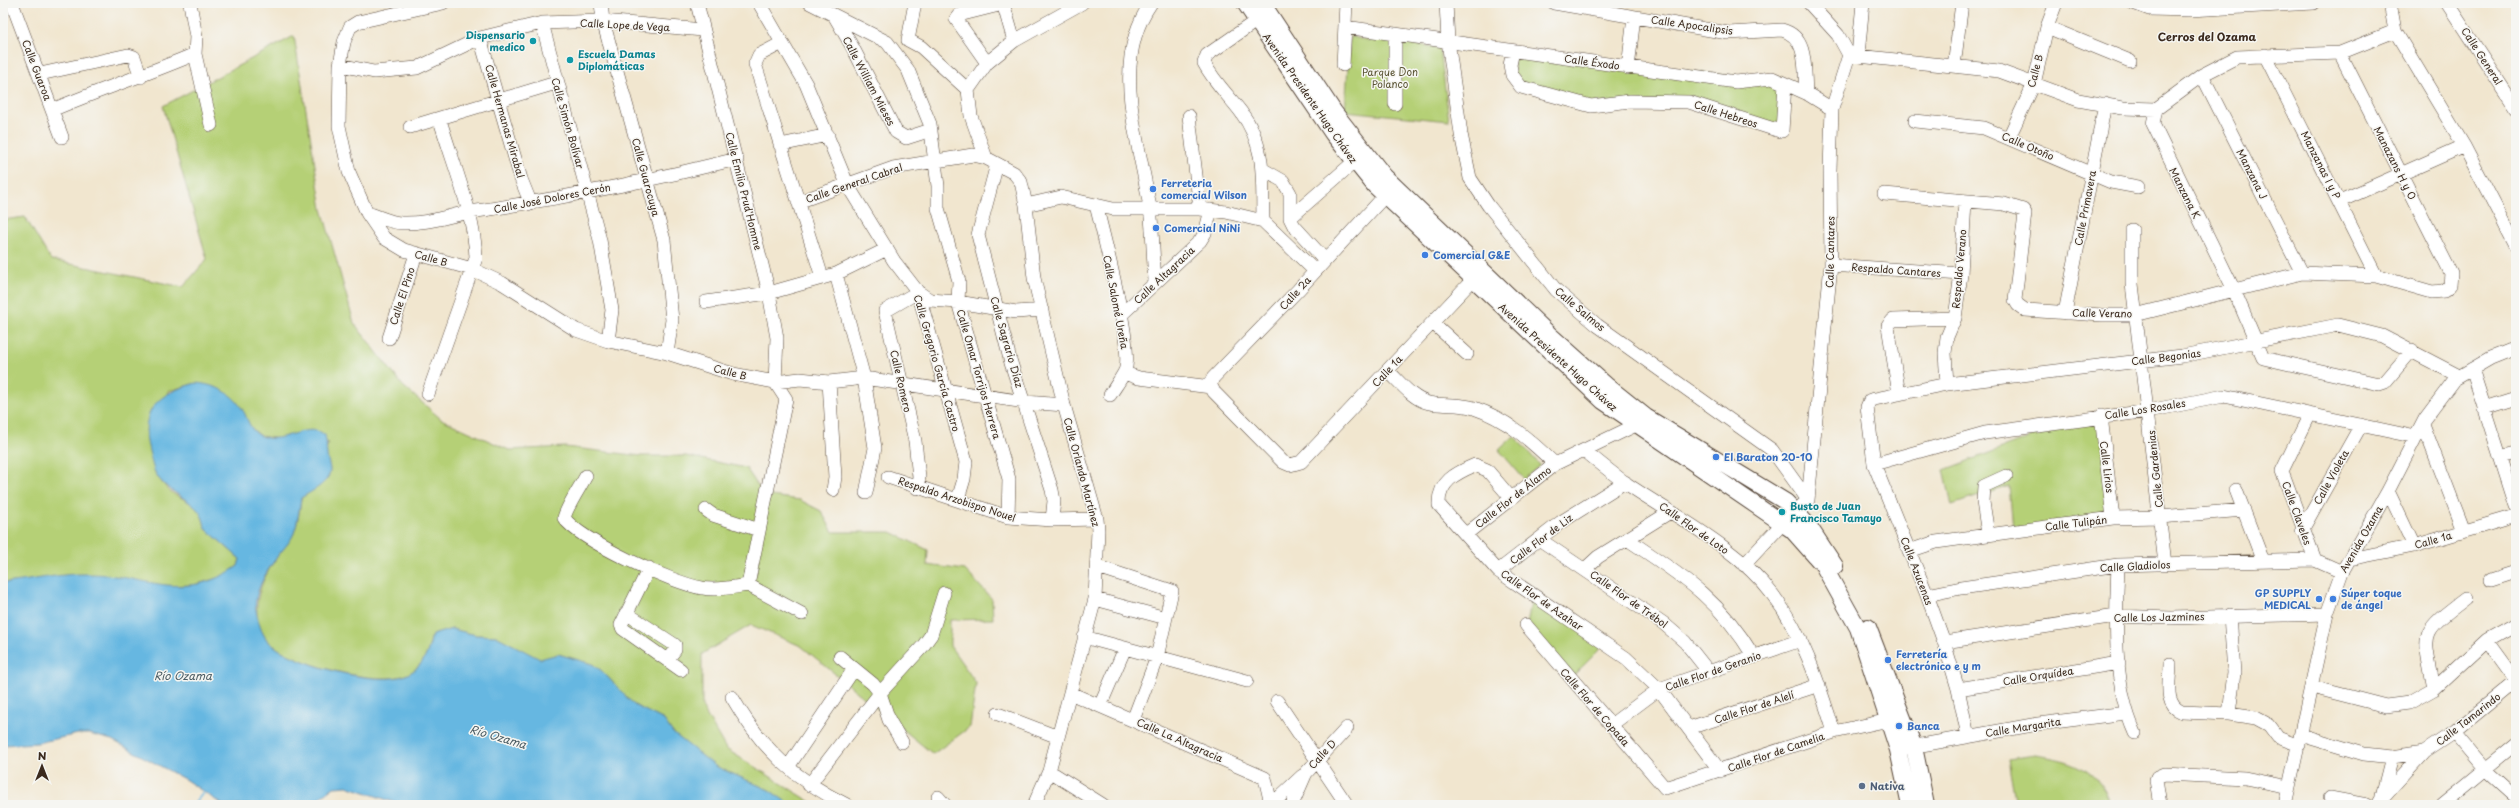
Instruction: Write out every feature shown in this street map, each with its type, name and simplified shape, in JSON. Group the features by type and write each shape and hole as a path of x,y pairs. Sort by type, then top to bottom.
{"main road":[{"name":"Avenida Presidente Hugo Chávez","path":"1245,3 1354,161 1390,190 1478,275 1603,401 1768,490 1796,512 1842,576 1858,604 1893,686 1914,747 1926,805"},
{"name":"Avenida Presidente Hugo Chávez","path":"1262,3 1334,112 1384,176 1390,190"},
{"name":"Avenida Presidente Hugo Chávez","path":"1641,421 1792,530 1823,565 1858,628 1898,750 1910,805"}],"street":[{"path":"190,3 196,38 195,54 211,125"},
{"name":"Calle B","path":"443,3 358,22 350,27 344,42 340,65 339,126 349,172 367,213 384,238 404,250 472,269 502,282 576,330 608,341 667,353 733,374 775,382 800,379 829,382 864,378 986,397 1064,405"},
{"name":"Calle Guarocuya","path":"601,3 603,21 664,240 672,320 667,353"},
{"name":"Calle Emilio Prud'Homme","path":"697,3 737,159 769,293 777,338 775,382"},
{"name":"Calle Gregorio García Castro","path":"759,3 806,84 848,186 904,277 918,292 966,462 964,479 958,499"},
{"path":"810,3 887,42 898,44 908,40"},
{"path":"908,40 915,3"},
{"path":"987,63 956,19 959,15 1003,3 1014,41"},
{"path":"1342,65 1346,3"},
{"name":"Calle Salmos","path":"1446,3 1448,41 1461,134 1470,178 1488,205 1556,290 1597,325 1772,450 1808,500"},
{"name":"Calle Apocalipsis","path":"1554,3 1728,32 1782,30 1790,32 1800,41 1803,48 1806,93"},
{"path":"1809,3 1838,35 1853,55 1999,71 2078,100 2123,108 2156,109 2202,75 2237,57 2340,53 2394,31"},
{"path":"1853,55 1863,3"},
{"path":"1954,66 1962,3"},
{"name":"Calle B","path":"2009,137 2034,84 2047,27 2056,3"},
{"path":"2133,3 2149,9 2314,3"},
{"path":"2390,3 2394,31 2464,146 2516,246"},
{"name":"Calle General","path":"2447,3 2516,108"},
{"path":"968,90 987,63 1014,41 1073,5"},
{"path":"1148,5 1131,48 1129,68 1135,130 1150,209 1155,281"},
{"name":"Calle Guaroa","path":"9,7 40,74 62,137"},
{"name":"Calle William Mieses","path":"835,17 853,48 896,132 906,138 931,130"},
{"path":"1628,68 1634,17"},
{"name":"Calle Lope de Vega","path":"340,65 374,72 417,68 480,38 542,23 603,21 703,30"},
{"path":"1256,21 1207,55 1204,64 1254,130 1259,143 1262,169 1263,221"},
{"name":"Calle Simón Bolívar","path":"542,23 556,83 588,190 600,240 612,310 608,341"},
{"name":"Calle Éxodo","path":"1344,26 1628,68 1736,82 1772,78 1806,93 1832,109"},
{"path":"2047,27 2130,61"},
{"path":"1395,34 1395,104"},
{"name":"Calle Hermanas Mirabal","path":"480,38 499,98 521,179 531,204"},
{"path":"908,40 921,47 968,90 971,116 992,161"},
{"name":"Calle Omar Torrijos Herrera","path":"887,42 908,70 931,130 935,160 938,208 959,281 958,302 1009,478 1008,517"},
{"path":"782,43 759,55 755,64 822,277"},
{"name":"Calle Hebreos","path":"1512,51 1511,70 1521,86 1591,106 1630,101 1689,102 1780,131 1782,131 1785,84"},
{"name":"Manazans H y O","path":"2340,53 2451,273"},
{"path":"52,110 98,90 141,77 195,54"},
{"path":"40,74 128,55 134,57 141,77"},
{"name":"Calle Cantares","path":"1808,500 1831,265 1830,170 1832,109 1853,55"},
{"name":"Manzanas I y P","path":"2265,55 2340,201 2376,276"},
{"name":"Manzana J","path":"2202,75 2302,273"},
{"path":"410,127 440,120 499,98 556,83"},
{"name":"Calle Primavera","path":"2065,313 2105,104"},
{"name":"Manzana K","path":"2156,109 2153,124 2159,141 2234,290 2256,342 2265,359 2379,384 2385,382 2412,350"},
{"path":"1189,116 1206,209"},
{"path":"428,394 476,258 476,244 468,212 440,120"},
{"name":"Calle Otoño","path":"1915,121 1984,128 2009,137 2110,182 2138,187"},
{"path":"780,146 828,135"},
{"path":"2340,201 2400,173 2464,146"},
{"name":"Calle General Cabral","path":"798,202 848,186 893,168 973,155 992,161 1017,176 1026,205"},
{"name":"Calle José Dolores Cerón","path":"367,213 400,223 428,223 468,212 531,204 588,190 648,181 737,159"},
{"name":"Calle Sagrario Díaz","path":"992,161 978,235 1011,363 1025,402 1052,490 1054,501 1052,520"},
{"path":"1290,218 1354,161"},
{"path":"1262,169 1283,181 1290,193 1290,218 1294,226 1325,260"},
{"name":"Calle 2a","path":"1212,390 1213,378 1390,190"},
{"name":"Calle Verano","path":"1884,194 2004,204 2023,210 2025,213 2015,300 2018,305 2026,310 2065,313 2135,315 2302,273 2376,276 2432,292 2444,291 2450,286 2451,273"},
{"path":"1026,205 1061,197 1113,209 1206,209 1263,221 1315,270"},
{"name":"Respaldo Verano","path":"1947,384 1945,353 1946,337 1955,318 1961,274 1964,201"},
{"name":"Calle Orlando Martínez","path":"1026,205 1034,278 1064,405 1097,519 1098,567 1096,599 1084,637 1049,771 1034,805"},
{"name":"Calle Salomé Ureña","path":"1096,205 1121,315 1126,350 1124,373 1110,395"},
{"name":"Calle Altagracia","path":"1121,315 1155,281 1200,241 1205,233 1206,209"},
{"name":"Calle Gardenias","path":"2132,230 2132,284 2135,315 2148,411 2165,564"},
{"path":"706,302 769,293 836,274 887,249"},
{"name":"Calle El Pino","path":"389,338 416,254"},
{"name":"Respaldo Cantares","path":"1831,265 1961,274"},
{"path":"836,274 864,378 875,448 866,493"},
{"name":"Calle 1a","path":"1212,390 1283,462 1290,465 1301,462 1478,275"},
{"path":"918,292 930,300 958,302 1016,312 1042,310"},
{"name":"Calle Romero","path":"917,488 919,478 915,440 885,312 918,292"},
{"path":"1899,394 1888,326 1890,322 1893,320 1955,318"},
{"path":"1433,323 1467,354"},
{"name":"Calle Begonias","path":"1867,407 1870,400 1947,384 2182,356 2338,325 2382,336 2412,350 2459,376"},
{"name":"Avenida Ozama","path":"2285,805 2327,614 2342,572 2388,491 2422,424 2459,376 2516,348"},
{"path":"2472,369 2516,506"},
{"path":"1388,371 1419,400 1429,403 1461,405 1476,408 1513,427 1525,434 1555,464"},
{"path":"1124,373 1139,378 1212,390"},
{"path":"748,585 786,399 782,390 775,382"},
{"path":"829,382 835,477 833,490"},
{"name":"Calle Los Rosales","path":"1874,464 1985,433 2101,416 2148,411 2224,396 2309,416 2416,437"},
{"path":"2484,408 2516,398"},
{"name":"Calle Azucenas","path":"1867,407 1874,464 1927,595 1944,642 1958,689 1968,736"},
{"name":"Calle Lirios","path":"2101,416 2113,518"},
{"name":"Calle Claveles","path":"2309,416 2283,465 2282,471 2302,530 2316,560"},
{"name":"Calle Flor de Álamo","path":"1466,534 1555,464 1641,421"},
{"path":"2422,424 2464,531"},
{"name":"Calle Violeta","path":"2302,530 2361,425"},
{"name":"Calle Flor de Loto","path":"1584,450 1624,482 1713,540 1744,565 1772,593 1801,640 1819,685 1834,732"},
{"path":"2500,457 2516,453"},
{"name":"Calle Flor de Azahar","path":"1511,498 1487,470 1481,466 1475,465 1456,473 1441,487 1439,505 1498,571 1626,658 1659,689 1720,771"},
{"path":"586,476 575,498 566,511 564,518 570,526 616,554 649,568 704,588 748,585 802,614"},
{"path":"1988,534 1984,502 1984,486 2006,476"},
{"name":"Respaldo Arzobispo Nouel","path":"888,477 917,488 958,499 1008,517 1052,520 1097,519"},
{"name":"Calle Flor de Liz","path":"1498,571 1561,522 1624,482"},
{"path":"2236,490 2263,561"},
{"path":"2388,491 2414,546"},
{"path":"1744,565 1783,523 1808,500"},
{"path":"706,510 713,515 759,530"},
{"name":"Calle Tulipán","path":"1909,551 1936,542 2113,518 2160,517 2244,510"},
{"path":"1585,569 1598,557 1670,512"},
{"name":"Calle 1a","path":"2350,559 2414,546 2516,516"},
{"name":"Calle Flor de Trébol","path":"1539,539 1585,569 1673,631 1708,672"},
{"path":"1627,539 1712,600 1739,631 1754,656"},
{"name":"Calle Gladiolos","path":"1927,595 1961,588 2118,565 2316,560 2342,572"},
{"path":"2118,565 2116,616 2119,662 2126,713 2135,733"},
{"path":"1098,567 1172,591 1156,657 1133,720"},
{"path":"649,568 626,613 675,645 675,650 667,660 681,670"},
{"path":"2491,580 2516,572"},
{"path":"809,785 880,693 927,641 944,593"},
{"path":"1096,599 1166,618"},
{"path":"2434,689 2426,636 2431,626 2465,599"},
{"name":"Calle Los Jazmines","path":"1944,642 2116,616 2171,618 2230,615 2327,614"},
{"path":"2229,714 2234,672 2230,615"},
{"path":"2312,687 2386,706 2409,703 2434,689 2487,640 2516,624"},
{"name":"Calle Flor de Copada","path":"1526,625 1665,788"},
{"path":"1084,637 1247,681"},
{"name":"Calle Flor de Geranio","path":"1611,725 1659,689 1801,640"},
{"path":"2487,640 2516,681"},
{"path":"1100,706 1125,648"},
{"path":"840,657 880,693 889,720 902,742"},
{"name":"Calle Orquídea","path":"1958,689 2119,662"},
{"name":"Calle Tamarindo","path":"2170,664 2169,700 2175,710 2182,712 2229,714 2264,720 2278,737 2300,740 2350,751 2392,757 2424,752 2454,732 2516,681"},
{"path":"788,767 854,669"},
{"name":"Calle Flor de Alelí","path":"1689,728 1819,685"},
{"name":"Calle La Altagracia","path":"1070,693 1265,778 1271,805"},
{"path":"732,697 749,726 773,755 809,785 847,805"},
{"path":"1277,700 1346,805"},
{"name":"Calle Margarita","path":"1898,750 1968,736 2126,713"},
{"path":"998,714 1058,738"},
{"name":"Calle Flor de Camelia","path":"1665,788 1834,732 1889,720"},
{"name":"Calle D","path":"1292,805 1306,773 1316,760 1347,728"},
{"path":"2454,732 2485,769 2516,798"},
{"path":"2447,804 2485,769 2516,744"},
{"path":"2380,801 2424,752"},
{"path":"2380,801 2392,757"},
{"path":"1049,771 1103,805"},
{"path":"1271,805 1306,773"},
{"path":"2160,805 2156,780 2157,777 2164,774 2245,778 2289,787"},
{"path":"2330,798 2367,805"}],"green space":[{"path":"294,36 322,209 354,323 403,386 441,419 509,450 565,447 642,456 686,456 746,468 764,495 800,500 821,511 833,532 891,532 928,550 927,565 965,570 992,599 993,619 950,620 950,646 976,683 970,727 933,754 801,646 751,625 702,654 702,707 726,749 816,805 791,805 769,790 715,766 673,733 664,720 634,705 602,671 592,664 558,654 540,660 496,636 476,635 452,629 432,635 425,658 422,662 408,674 395,678 357,676 314,665 295,657 279,649 265,637 258,622 257,603 265,577 294,533 299,516 301,498 319,486 330,471 326,451 328,443 313,430 280,439 261,436 250,427 246,417 196,383 169,391 155,473 169,490 194,506 204,521 205,528 240,559 238,566 224,576 194,585 159,586 112,576 3,583 3,220 25,217 51,260 183,287 207,259 163,106"},
{"name":"Parque Don Polanco","path":"1350,36 1368,41 1378,39 1440,48 1449,121 1345,111"},
{"path":"1514,53 1771,80 1783,85 1781,131 1689,100 1590,104 1522,84 1514,74"},
{"path":"2100,417 2111,516 2013,529 2009,486 1952,505 1944,470 2071,422"},
{"path":"1514,436 1540,465 1524,479 1499,450"},
{"path":"1532,597 1604,645 1571,678 1527,625"},
{"path":"2035,755 2062,760 2082,768 2091,774 2098,782 2112,805 2016,805 2008,759"}],"water":[{"name":"Río Ozama","path":"196,383 219,388 231,396 241,407 249,424 261,436 277,438 310,430 318,431 325,435 330,468 329,475 319,487 301,498 293,536 267,572 257,595 256,610 262,630 268,641 279,649 295,658 335,671 357,676 395,678 408,674 422,662 425,658 432,635 452,629 476,635 496,636 540,659 558,654 592,664 602,671 634,705 664,720 673,733 715,766 769,790 791,805 402,805 347,786 334,787 310,805 223,805 186,780 112,740 89,734 78,734 37,743 3,745 3,583 67,575 88,574 109,575 163,585 181,586 199,584 218,578 238,566 240,559 205,528 203,519 194,506 167,487 158,478 153,467 149,451 146,436 146,424 154,405 172,392"}],"waterway":[{"path":"193,805 205,790"}],"place":[{"name":"Dispensario medico","path":"533,41"},
{"name":"Escuela Damas Diplomáticas","path":"570,60"},
{"name":"Ferreteria comercial Wilson","path":"1153,189"},
{"name":"Comercial NiNi","path":"1156,228"},
{"name":"Comercial G&E","path":"1425,255"},
{"name":"El Baraton 20-10","path":"1716,457"},
{"name":"Busto de Juan Francisco Tamayo","path":"1782,512"},
{"name":"GP SUPPLY MEDICAL","path":"2319,599"},
{"name":"Súper toque de ángel","path":"2333,599"},
{"name":"Ferretería electrónico e y m","path":"1888,660"},
{"name":"Banca","path":"1899,726"},
{"name":"Nativa","path":"1862,786"}],"district":[{"name":"Cerros del Ozama","path":"2207,37"}]}
